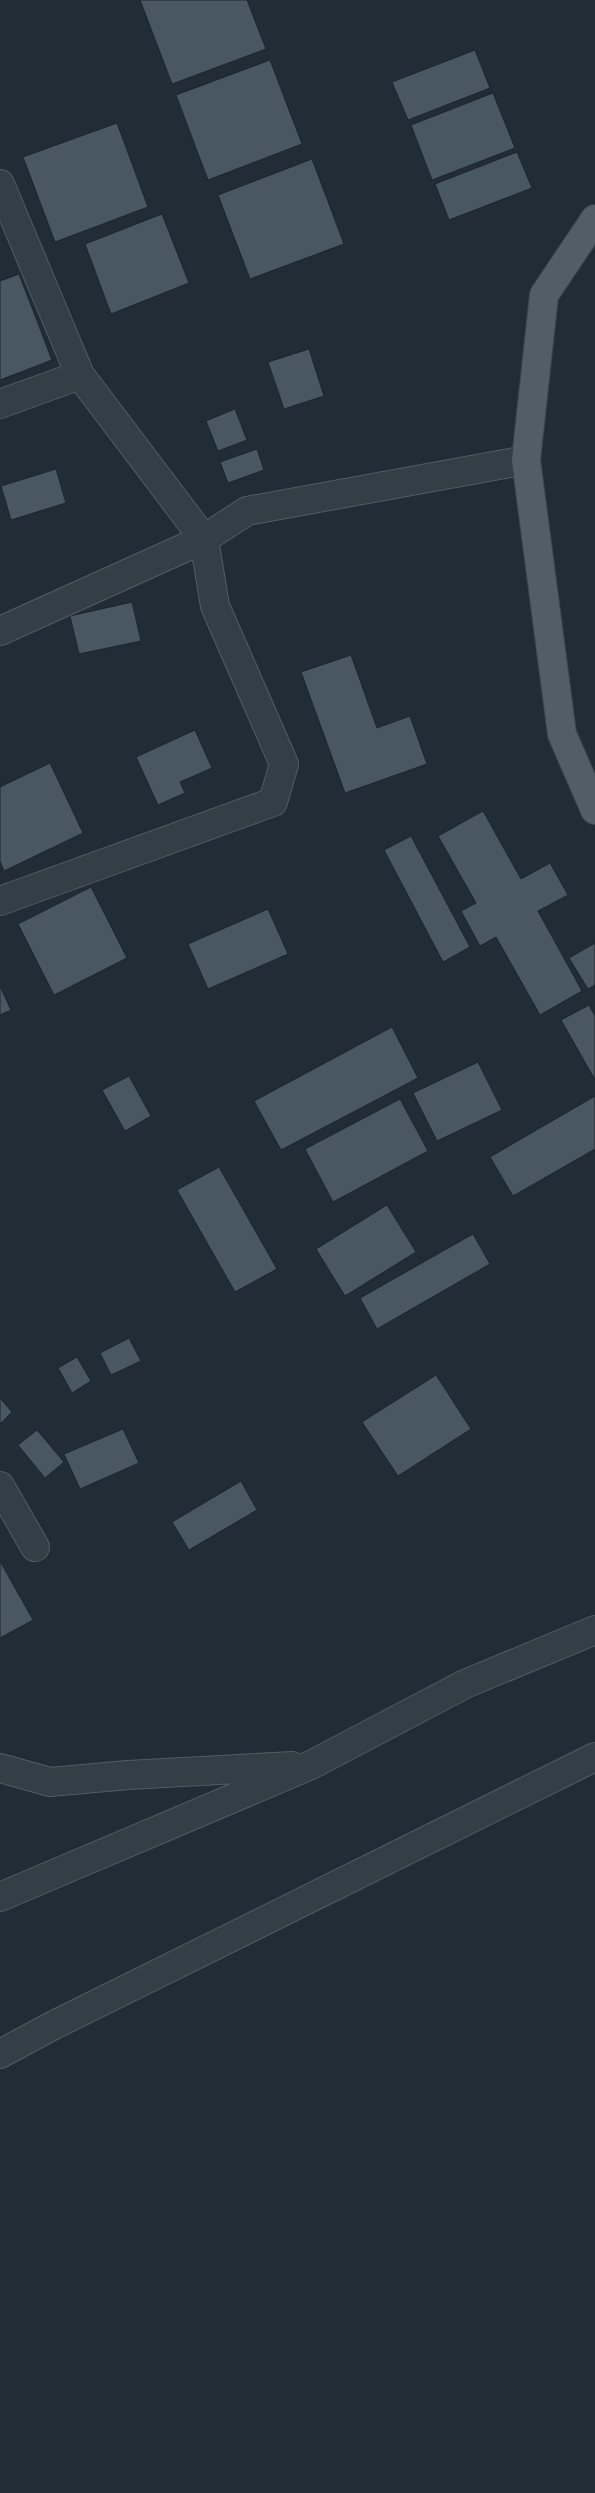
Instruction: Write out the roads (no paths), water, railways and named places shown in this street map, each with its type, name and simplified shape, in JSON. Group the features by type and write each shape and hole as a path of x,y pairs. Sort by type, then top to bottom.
{"main road":[{"path":"595,218 544,295 526,460 562,734 595,810"}],"street":[{"path":"0,184 80,375 204,539 215,606 284,764 273,802 0,901"},
{"path":"0,404 80,375"},
{"path":"0,631 204,539 247,512 526,460"},
{"path":"0,1486 35,1547"},
{"path":"0,1897 311,1765 465,1684 595,1630"},
{"path":"0,2054 52,2026 595,1757"},
{"path":"0,1768 50,1782 128,1774 311,1765"}]}
